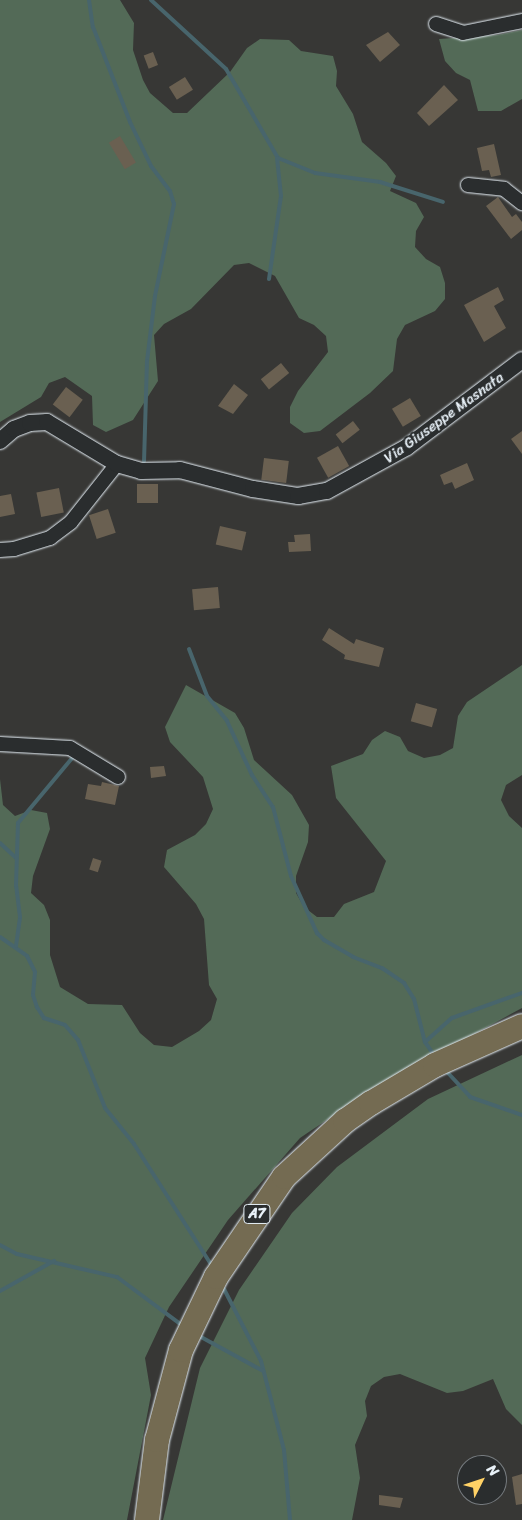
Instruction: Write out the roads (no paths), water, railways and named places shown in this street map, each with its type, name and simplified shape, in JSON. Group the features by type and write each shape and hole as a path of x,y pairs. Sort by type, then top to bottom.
{"highway":[{"name":"A7","path":"147,1520 157,1440 181,1350 216,1277 284,1177 345,1121 372,1103 435,1064 522,1026"}],"street":[{"path":"436,24 463,32 522,22"},
{"path":"468,185 504,189 522,203"},
{"name":"Via Giuseppe Masnata","path":"0,440 14,429 30,422 47,422 117,464 142,471 180,470 253,489 298,496 327,492 407,447 522,360"},
{"path":"0,550 14,549 50,538 71,522 117,464"},
{"path":"0,744 70,748 118,777"}],"waterway":[{"path":"89,0 93,27 130,122 151,166 170,191 174,204 155,296 147,361 144,461"},
{"path":"151,0 226,69 278,158 315,173 380,182 443,202"},
{"path":"269,279 281,196 277,158"},
{"path":"189,649 207,696 227,721 252,775 273,807 291,876 317,933 324,940 353,957 382,968 404,983 414,999 425,1042 432,1052"},
{"path":"16,946 20,917 16,886 18,823 73,757 72,753"},
{"path":"0,843 16,858"},
{"path":"0,937 27,956 35,972 33,995 37,1007 44,1018 65,1025 78,1040 105,1108 134,1144 210,1263"},
{"path":"425,1042 452,1018 522,993"},
{"path":"448,1073 470,1097 522,1115"},
{"path":"0,1245 17,1254 117,1277 179,1323"},
{"path":"0,1291 54,1261"},
{"path":"224,1289 261,1361 284,1450 290,1520"},
{"path":"201,1337 263,1371"}]}
